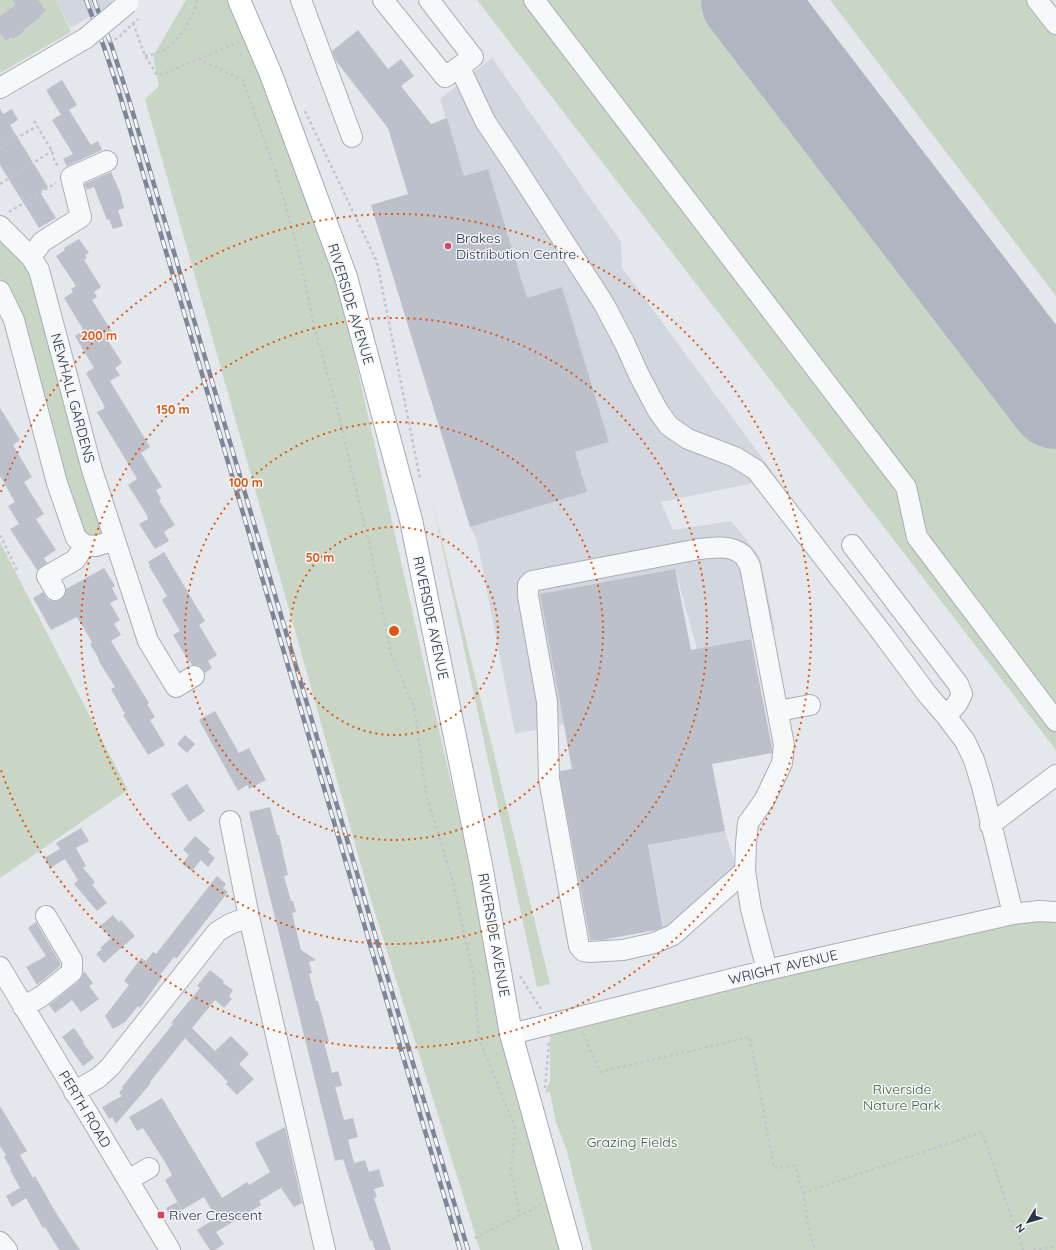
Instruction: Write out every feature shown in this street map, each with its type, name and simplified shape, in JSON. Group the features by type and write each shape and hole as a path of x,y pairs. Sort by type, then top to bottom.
{"main road":[{"name":"RIVERSIDE AVENUE","path":"239,0 273,79 346,277 411,520 481,865 511,1034 571,1250"}],"street":[{"path":"301,0 352,137"},
{"path":"383,0 445,77 460,68 473,57 429,0"},
{"path":"534,0 906,487 917,537 1056,721"},
{"path":"1038,0 1056,24"},
{"path":"0,88 86,38 129,2"},
{"path":"460,68 485,121 604,304 658,411 669,426 688,439 735,457 756,470 882,633 922,689 946,716 966,742 974,760 982,786 990,825 1013,914"},
{"path":"31,257 42,242 81,217 71,177 107,161"},
{"name":"NEWHALL GARDENS","path":"4,219 39,270 92,470 148,641 176,687 194,676"},
{"path":"0,292 14,320 57,483 76,538 85,545 96,546 114,540"},
{"path":"55,590 47,576 75,560 85,545"},
{"path":"852,545 958,684 962,694 957,704 946,716"},
{"path":"745,871 673,935 654,943 623,950 590,952 583,951 579,946 549,780 547,702 528,596 528,585 532,581 699,549 719,547 733,550 744,556 750,566 784,745 782,763 765,799 748,823 746,844 745,871 751,909 767,970"},
{"path":"778,711 810,705"},
{"path":"990,825 1056,775"},
{"path":"230,821 249,917 325,1250"},
{"name":"WRIGHT AVENUE","path":"511,1034 767,970 1013,914 1039,911 1056,912"},
{"path":"23,1007 42,996 72,972 72,960 46,916"},
{"path":"74,1092 98,1078 110,1067 217,932 230,924 249,917"},
{"name":"PERTH ROAD","path":"0,967 170,1250"},
{"path":"128,1180 148,1168"},
{"path":"0,1242 7,1250"}],"path":[{"path":"145,56 168,49 178,37 196,6 197,0"},
{"path":"133,23 145,56 157,75 163,74 254,35"},
{"path":"198,59 243,80 279,182 298,250 314,326 336,404 371,552 391,654 414,707 427,798 454,884 473,971 479,1038 515,1127 511,1171 520,1215"},
{"path":"4,219 54,184 71,177 56,162 52,151 34,121"},
{"path":"0,148 37,126"},
{"path":"0,184 52,151"},
{"path":"0,535 17,570"},
{"path":"576,1017 600,1072 750,1037 774,1168 795,1166 803,1193 810,1234 815,1250"},
{"path":"803,1193 982,1132 1023,1250"},
{"path":"475,1238 557,1198"},
{"path":"1033,1250 1056,1246"}],"shaded area":[{"path":"56,0 112,0 112,4 70,28"},
{"path":"492,58 621,242 622,268 777,478 661,502 673,530 731,521 760,557 775,630 751,639 697,649 675,569 540,594 564,724 515,734 477,540 470,527 587,492 575,452 609,442 562,288 527,298 488,169 464,176 440,99"},
{"path":"725,831 739,877 693,918 664,928 648,845"}],"green space":[{"path":"0,0 56,0 71,32 0,73"},
{"path":"186,0 229,0 280,120 336,274 466,849 502,1025 562,1250 480,1250 368,890 145,99 159,86 153,56"},
{"path":"477,0 721,0 745,30 776,39 963,282 959,311 997,358 1009,350 1015,351 1056,402 1056,750"},
{"path":"830,0 1033,0 1056,31 1056,296"},
{"path":"0,238 33,271 104,529 100,538 80,535 20,317 0,278"},
{"path":"432,500 550,984 537,987"},
{"path":"0,542 128,790 0,878"},
{"name":"Riverside Nature Park","path":"1056,912 1056,1250 592,1250 566,1148 556,1123 550,1092 545,1093 550,1080 550,1024"}],"building":[{"path":"12,0 38,0 46,11 39,16 41,17 23,30 24,32 13,39 12,37 6,41 0,33 0,16 16,5"},
{"name":"Brakes Distribution Centre","path":"358,30 388,69 401,59 414,76 401,86 431,124 447,118 464,176 488,169 527,298 562,287 609,442 575,452 587,492 470,527 371,205 408,194 388,128 336,61 332,51"},
{"path":"62,80 77,105 61,115 46,90"},
{"path":"0,109 3,114 12,109 18,120 10,125 48,187 40,192 56,218 39,228 0,165"},
{"path":"69,110 91,145 98,141 102,150 67,166 63,159 73,154 52,120"},
{"path":"111,172 120,192 124,208 118,210 123,226 113,229 109,219 107,220 94,187 87,190 84,184"},
{"path":"79,239 89,253 85,255 87,258 84,260 101,287 94,292 97,297 92,300 114,335 107,339 122,363 115,368 120,375 110,381 150,447 141,453 162,487 156,490 161,499 159,500 175,525 164,532 169,541 155,549 139,524 148,519 147,515 128,485 137,479 97,412 105,408 86,373 94,368 75,336 83,331 83,329 64,298 73,292 71,289 76,286 56,256 65,250 64,248"},
{"path":"0,408 20,440 13,445 32,477 24,482 44,514 36,519 56,550 44,558 47,563 37,570 10,529 19,524 8,506 15,502 0,476"},
{"path":"164,552 205,621 199,625 217,655 208,661 212,668 205,673 200,666 192,665 190,661 189,662 173,635 180,631 162,600 167,596 149,566 150,565 148,562"},
{"path":"104,568 115,586 112,588 118,599 110,603 120,620 114,624 121,635 111,641 149,703 147,704 155,717 150,720 165,745 148,755 123,715 125,714 111,689 115,687 98,660 99,659 90,644 92,642 77,617 51,630 33,598 43,592 48,600 60,600 65,595 66,589"},
{"path":"675,569 691,650 751,639 772,753 712,764 725,831 648,845 663,927 656,930 602,940 590,940 560,778 560,771 572,769 540,594"},
{"path":"215,711 239,753 249,748 266,780 249,789 247,785 238,791 199,720"},
{"path":"185,735 195,744 187,753 177,744"},
{"path":"187,784 205,811 189,822 171,794"},
{"path":"270,807 277,835 279,835 288,875 284,876 291,901 293,901 296,912 292,913 301,950 316,960 309,962 312,973 309,974 329,1041 324,1042 332,1073 338,1071 342,1086 335,1087 344,1120 353,1118 358,1137 348,1140 354,1163 365,1160 369,1172 379,1169 384,1186 374,1189 377,1197 374,1198 391,1250 375,1250 372,1240 370,1241 343,1159 335,1161 249,812"},
{"path":"81,828 89,841 76,848 86,866 83,868 95,882 92,885 107,903 97,911 74,884 78,880 65,859 50,868 44,858 60,849 56,843"},
{"path":"195,836 210,849 208,852 215,858 208,867 201,860 192,871 182,864 189,855 183,850"},
{"path":"217,876 226,884 223,888 228,892 177,958 174,957 160,975 162,977 140,1008 138,1006 125,1022 113,1029 105,1016 129,985 124,981 141,958 146,961 153,952 156,954"},
{"path":"113,915 119,922 121,920 135,936 104,963 96,954 111,938 100,926"},
{"path":"36,922 60,963 60,966 37,985 26,967 46,956 28,928"},
{"path":"210,970 224,981 223,983 233,990 229,996 232,999 224,1008 215,1000 192,1028 215,1051 231,1036 249,1054 239,1064 254,1079 237,1095 226,1084 228,1082 185,1038 150,1082 151,1083 116,1124 112,1117 109,1119 102,1107 122,1096 119,1093 123,1088 122,1087 173,1024 171,1023 200,988 197,986"},
{"path":"84,971 93,983 89,986 99,999 81,1012 72,1000 55,1013 49,1005 79,981"},
{"path":"74,1028 94,1058 83,1066 62,1037"},
{"path":"162,1098 222,1198 247,1182 249,1185 270,1172 255,1143 285,1127 302,1203 294,1207 281,1188 259,1201 261,1205 216,1232 224,1244 215,1250 210,1250 197,1230 216,1218 204,1197 182,1210 165,1180 172,1175 165,1162 143,1128 137,1131 129,1117"},
{"path":"0,1106 27,1151 20,1155 33,1178 35,1176 56,1213 80,1250 59,1250 45,1227 43,1228 26,1198 12,1207 6,1196 20,1188 4,1157 6,1155 0,1146"},
{"path":"177,1202 184,1214 173,1220 166,1208"}],"runway":[{"path":"748,0 1056,402"}],"railway":[{"path":"86,0 119,92 460,1250"},
{"path":"94,0 112,47 130,103 468,1250"}],"place":[{"name":"Brakes Distribution Centre","path":"448,246"},
{"name":"River Crescent","path":"161,1215"}],"park label":[{"name":"Grazing Fields","path":"632,1142"}]}
